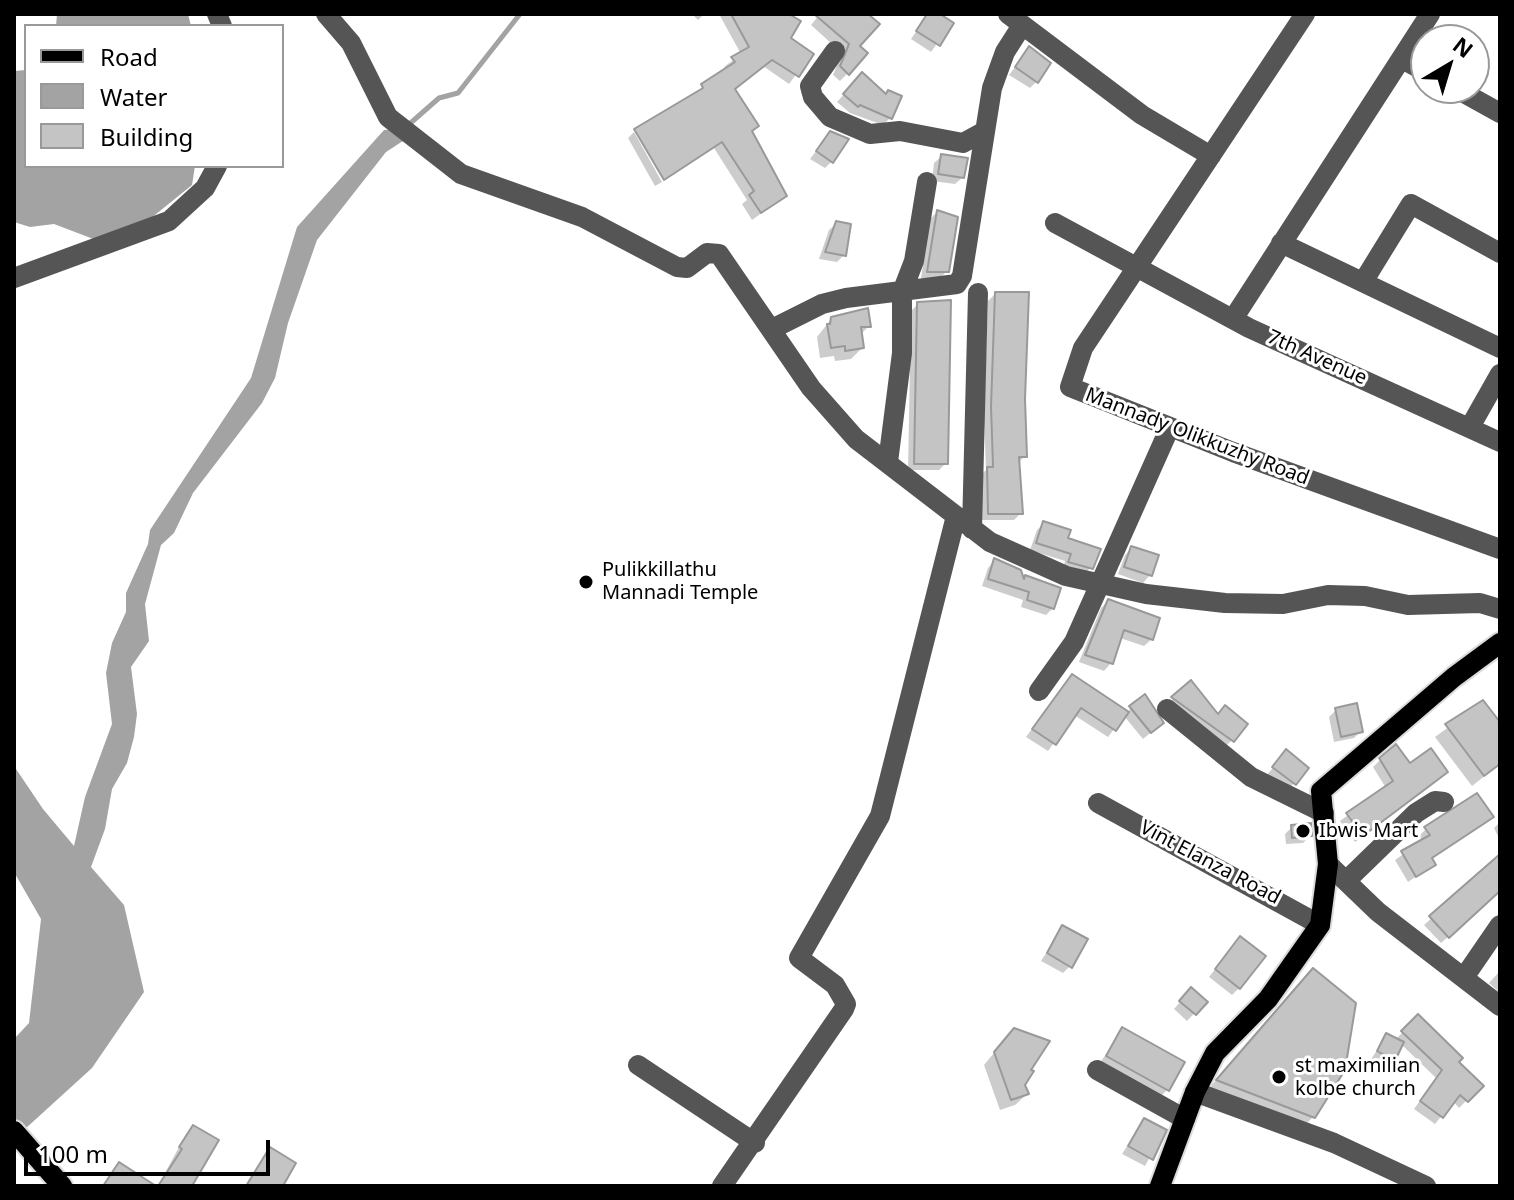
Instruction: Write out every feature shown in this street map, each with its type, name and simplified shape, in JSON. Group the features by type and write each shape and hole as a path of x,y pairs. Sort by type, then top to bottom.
{"main road":[{"path":"1160,1186 1195,1092 1215,1053 1268,999 1320,925 1328,864 1321,791 1443,686 1500,643"},
{"path":"14,1131 62,1186"}],"street":[{"path":"326,14 351,43 372,91 394,123 461,174 582,217 677,267 687,268 707,253 719,254 811,388 856,439 990,542 1066,576 1146,594 1225,603 1283,604 1340,595 1365,596 1408,605 1480,603 1500,609"},
{"path":"1055,223 1138,265 1305,14"},
{"path":"1233,319 1430,14"},
{"path":"772,329 822,304 957,284 962,276 985,131 1000,64 1014,20 1142,115 1211,156"},
{"path":"835,51 810,86 813,97 830,117 870,134 900,131 963,143 985,131"},
{"path":"1402,59 1410,63"},
{"path":"14,278 169,221 205,188 216,168"},
{"path":"888,462 902,353 902,292 914,261 927,182"},
{"path":"1363,282 1411,204 1500,253"},
{"path":"1281,243 1500,348"},
{"name":"7th Avenue","path":"1138,265 1233,319 1500,442"},
{"name":"Mannady Olikkuzhy Road","path":"1138,265 1083,348 1070,387 1500,549"},
{"path":"722,1186 755,1143 840,1018 846,1004 835,985 799,958 880,816 964,523 978,293"},
{"path":"1470,427 1500,374"},
{"path":"1039,691 1074,642 1170,427"},
{"path":"1167,709 1251,777 1324,813"},
{"path":"1347,880 1416,813 1435,801 1444,802"},
{"name":"Vint Elanza Road","path":"1098,803 1320,925"},
{"path":"1328,864 1378,912 1465,976 1500,1006"},
{"path":"1465,976 1500,925"},
{"path":"638,1065 755,1143"},
{"path":"1097,1070 1185,1119"},
{"path":"1195,1092 1334,1143 1426,1186"}],"water":[{"path":"57,14 188,14 190,24 56,24"},
{"path":"24,70 24,168 195,168 192,185 150,219 96,240 54,224 30,227 14,222 14,71"},
{"path":"395,129 406,139 386,152 317,240 288,323 275,378 262,403 193,493 174,533 161,545 145,604 149,641 131,667 137,714 134,737 127,763 112,789 105,829 91,867 124,905 144,992 92,1068 14,1139 14,1039 29,1023 41,919 14,872 14,766 43,809 74,846 85,797 112,724 106,673 112,643 126,612 126,593 148,544 150,530 251,378 297,227 384,130"}],"building":[{"path":"731,14 789,14 801,21 791,38 814,54 799,77 772,60 735,89 759,126 752,131 787,196 761,213 749,195 754,191 722,142 664,180 634,129 703,88 701,84 735,62 731,57 749,47"},
{"path":"814,14 868,14 880,24 860,46 868,53 849,75 840,66 849,44"},
{"path":"927,14 940,14 954,23 940,46 916,31"},
{"path":"1029,46 1051,63 1038,83 1015,67"},
{"path":"862,72 886,94 888,90 902,96 892,119 860,105 858,107 843,94"},
{"path":"830,131 849,139 833,163 816,151"},
{"path":"941,154 968,158 964,178 938,174"},
{"path":"937,210 958,217 949,272 927,272"},
{"path":"836,221 851,224 846,256 825,252"},
{"path":"995,292 1029,292 1025,399 1027,457 1019,457 1023,514 988,514 987,467 993,467 991,406"},
{"path":"951,300 948,464 914,464 917,302"},
{"path":"868,308 871,327 861,327 864,348 845,351 845,346 831,348 827,324 830,324 831,317"},
{"path":"1043,521 1071,530 1068,538 1101,549 1093,569 1068,562 1071,554 1036,543"},
{"path":"1131,546 1159,555 1152,576 1124,567"},
{"path":"994,558 1021,570 1024,579 1025,575 1061,588 1054,609 1027,600 1029,592 988,579"},
{"path":"1108,599 1160,618 1153,640 1124,630 1113,664 1085,655"},
{"path":"1072,674 1129,712 1116,731 1081,708 1056,745 1032,729"},
{"path":"1191,680 1218,714 1225,705 1248,724 1234,742 1171,697"},
{"path":"1145,694 1164,723 1151,733 1129,706"},
{"path":"1483,700 1500,722 1500,764 1484,776 1445,724"},
{"path":"1357,703 1363,732 1341,737 1335,708"},
{"path":"1396,744 1410,763 1431,748 1448,772 1363,836 1346,813 1393,781 1379,758"},
{"path":"1286,749 1309,768 1296,785 1272,767"},
{"path":"1477,793 1494,817 1432,858 1436,865 1416,877 1401,851 1430,835 1424,827"},
{"name":"Ibwis Mart","path":"1311,823 1312,836 1292,838 1291,825"},
{"path":"1500,854 1500,891 1449,938 1429,916"},
{"path":"1062,925 1088,939 1072,968 1047,953"},
{"path":"1240,936 1266,956 1240,989 1215,969"},
{"path":"1313,968 1356,1003 1345,1070 1315,1118 1216,1080"},
{"path":"1191,987 1208,1002 1196,1015 1179,1001"},
{"path":"1418,1014 1463,1058 1459,1062 1484,1086 1468,1102 1460,1095 1443,1118 1420,1101 1442,1070 1401,1031"},
{"path":"1122,1027 1185,1062 1169,1091 1106,1056"},
{"path":"1014,1028 1050,1041 1025,1085 1029,1094 1011,1100 994,1052"},
{"path":"1386,1033 1404,1042 1395,1061 1377,1051"},
{"path":"1144,1118 1167,1130 1153,1160 1128,1146"},
{"path":"193,1125 219,1140 192,1186 158,1186 182,1149 179,1147"},
{"path":"270,1147 296,1163 283,1186 246,1186"},
{"path":"119,1162 156,1186 103,1186"}],"waterway":[{"path":"406,127 439,98 458,93 520,14"}],"place":[{"name":"Pulikkillathu Mannadi Temple","path":"586,582"},
{"name":"Ibwis Mart","path":"1303,831"},
{"name":"st maximilian kolbe church","path":"1279,1077"}]}
